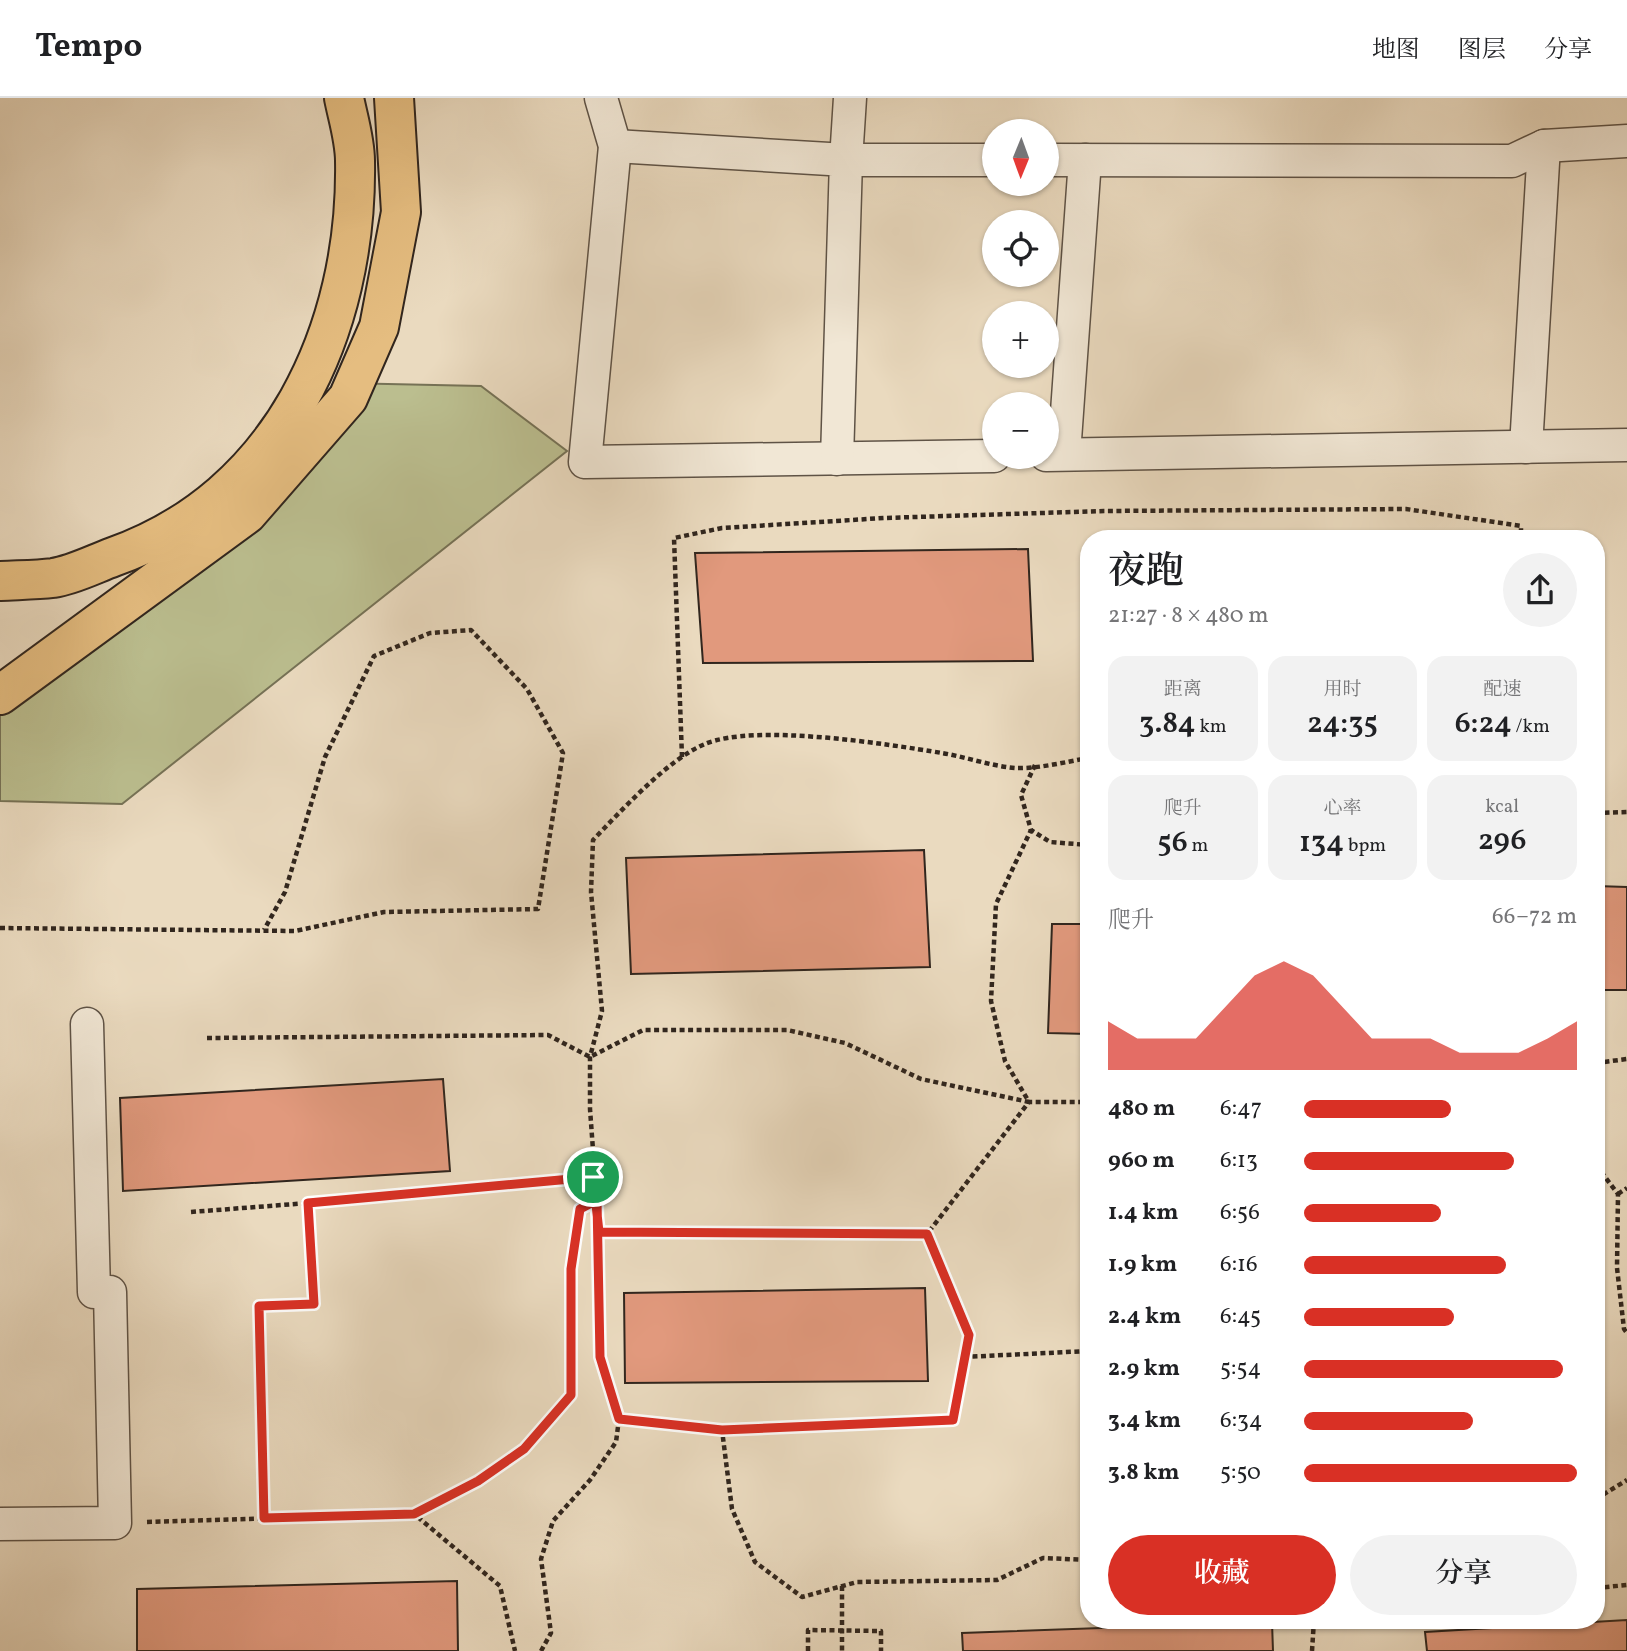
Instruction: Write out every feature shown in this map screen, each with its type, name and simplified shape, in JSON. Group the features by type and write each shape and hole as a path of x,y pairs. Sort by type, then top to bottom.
{"highway":[{"path":"0,580 55,578 149,545 208,506 264,454 311,379 341,299 353,233 355,158 344,98"},
{"path":"0,695 247,514 348,398 379,327 401,212 394,98"}],"street":[{"path":"601,98 615,146 585,462 982,456"},
{"path":"837,458 850,98"},
{"path":"1059,160 1512,161 1544,146 1627,141"},
{"path":"615,146 846,160 982,160"},
{"path":"1526,447 1544,146"},
{"path":"1059,416 1085,160"},
{"path":"1059,455 1627,445"},
{"path":"0,1524 115,1523 110,1292 94,1292 87,1024"}],"path":[{"path":"682,758 674,538 722,528 884,519 1104,512 1406,509 1521,526 1521,530"},
{"path":"0,928 295,931 384,912 538,909 563,753 527,689 471,630 430,633 374,656 325,757 285,892 264,930"},
{"path":"541,1651 551,1633 541,1559 553,1521 590,1480 616,1442 619,1419 600,1357 599,1232 593,1177 590,1057 602,1011 591,892 593,840 634,798 682,758 706,743 756,735 845,740 941,753 1016,768 1080,759"},
{"path":"1030,1102 1005,1061 991,1001 996,904 1031,830 1021,795 1035,765"},
{"path":"1605,813 1627,812"},
{"path":"1031,830 1050,842 1080,844"},
{"path":"590,1057 643,1030 787,1030 845,1043 921,1079 1030,1102 1080,1102"},
{"path":"207,1038 548,1035 590,1057"},
{"path":"1605,1062 1627,1059"},
{"path":"927,1234 1030,1102"},
{"path":"191,1212 593,1177"},
{"path":"1605,1177 1618,1194 1617,1268 1624,1329 1627,1333"},
{"path":"1618,1194 1627,1188"},
{"path":"115,1523 414,1514 478,1481 524,1449 571,1395 571,1269 580,1209 597,1200"},
{"path":"264,1518 259,1306 314,1304 308,1203"},
{"path":"599,1232 927,1234"},
{"path":"619,1419 722,1430 953,1420 969,1335 927,1234"},
{"path":"964,1357 1080,1351"},
{"path":"722,1430 732,1508 755,1562 802,1597 857,1582 997,1580 1043,1558 1080,1560"},
{"path":"1605,1493 1627,1480"},
{"path":"414,1514 500,1586 515,1651"},
{"path":"842,1586 842,1651"},
{"path":"1605,1587 1627,1586"},
{"path":"1312,1651 1313,1629"},
{"path":"808,1651 808,1630 881,1631 881,1651"}],"green space":[{"path":"341,383 481,386 567,451 122,804 0,801 0,692 199,555"}],"building":[{"path":"1028,549 1033,661 703,663 695,553"},
{"path":"924,850 930,967 631,974 626,858"},
{"path":"1605,886 1627,887 1627,990 1605,990"},
{"path":"1052,924 1080,924 1080,1034 1048,1033"},
{"path":"443,1079 450,1171 123,1191 120,1098"},
{"path":"925,1288 928,1381 625,1383 624,1293"},
{"path":"457,1581 458,1651 137,1651 137,1589"},
{"path":"1627,1620 1627,1651 1427,1651 1425,1632 1476,1629 1605,1629 1605,1621"},
{"path":"1080,1629 1272,1629 1273,1651 963,1651 962,1633"}],"route":[{"path":"593,1177 308,1203 314,1304 259,1306 264,1518 414,1514 478,1481 524,1449 571,1395 571,1269 580,1209 597,1200 600,1357 619,1419 722,1430 953,1420 969,1335 927,1234 599,1232 597,1200 593,1177"}]}
